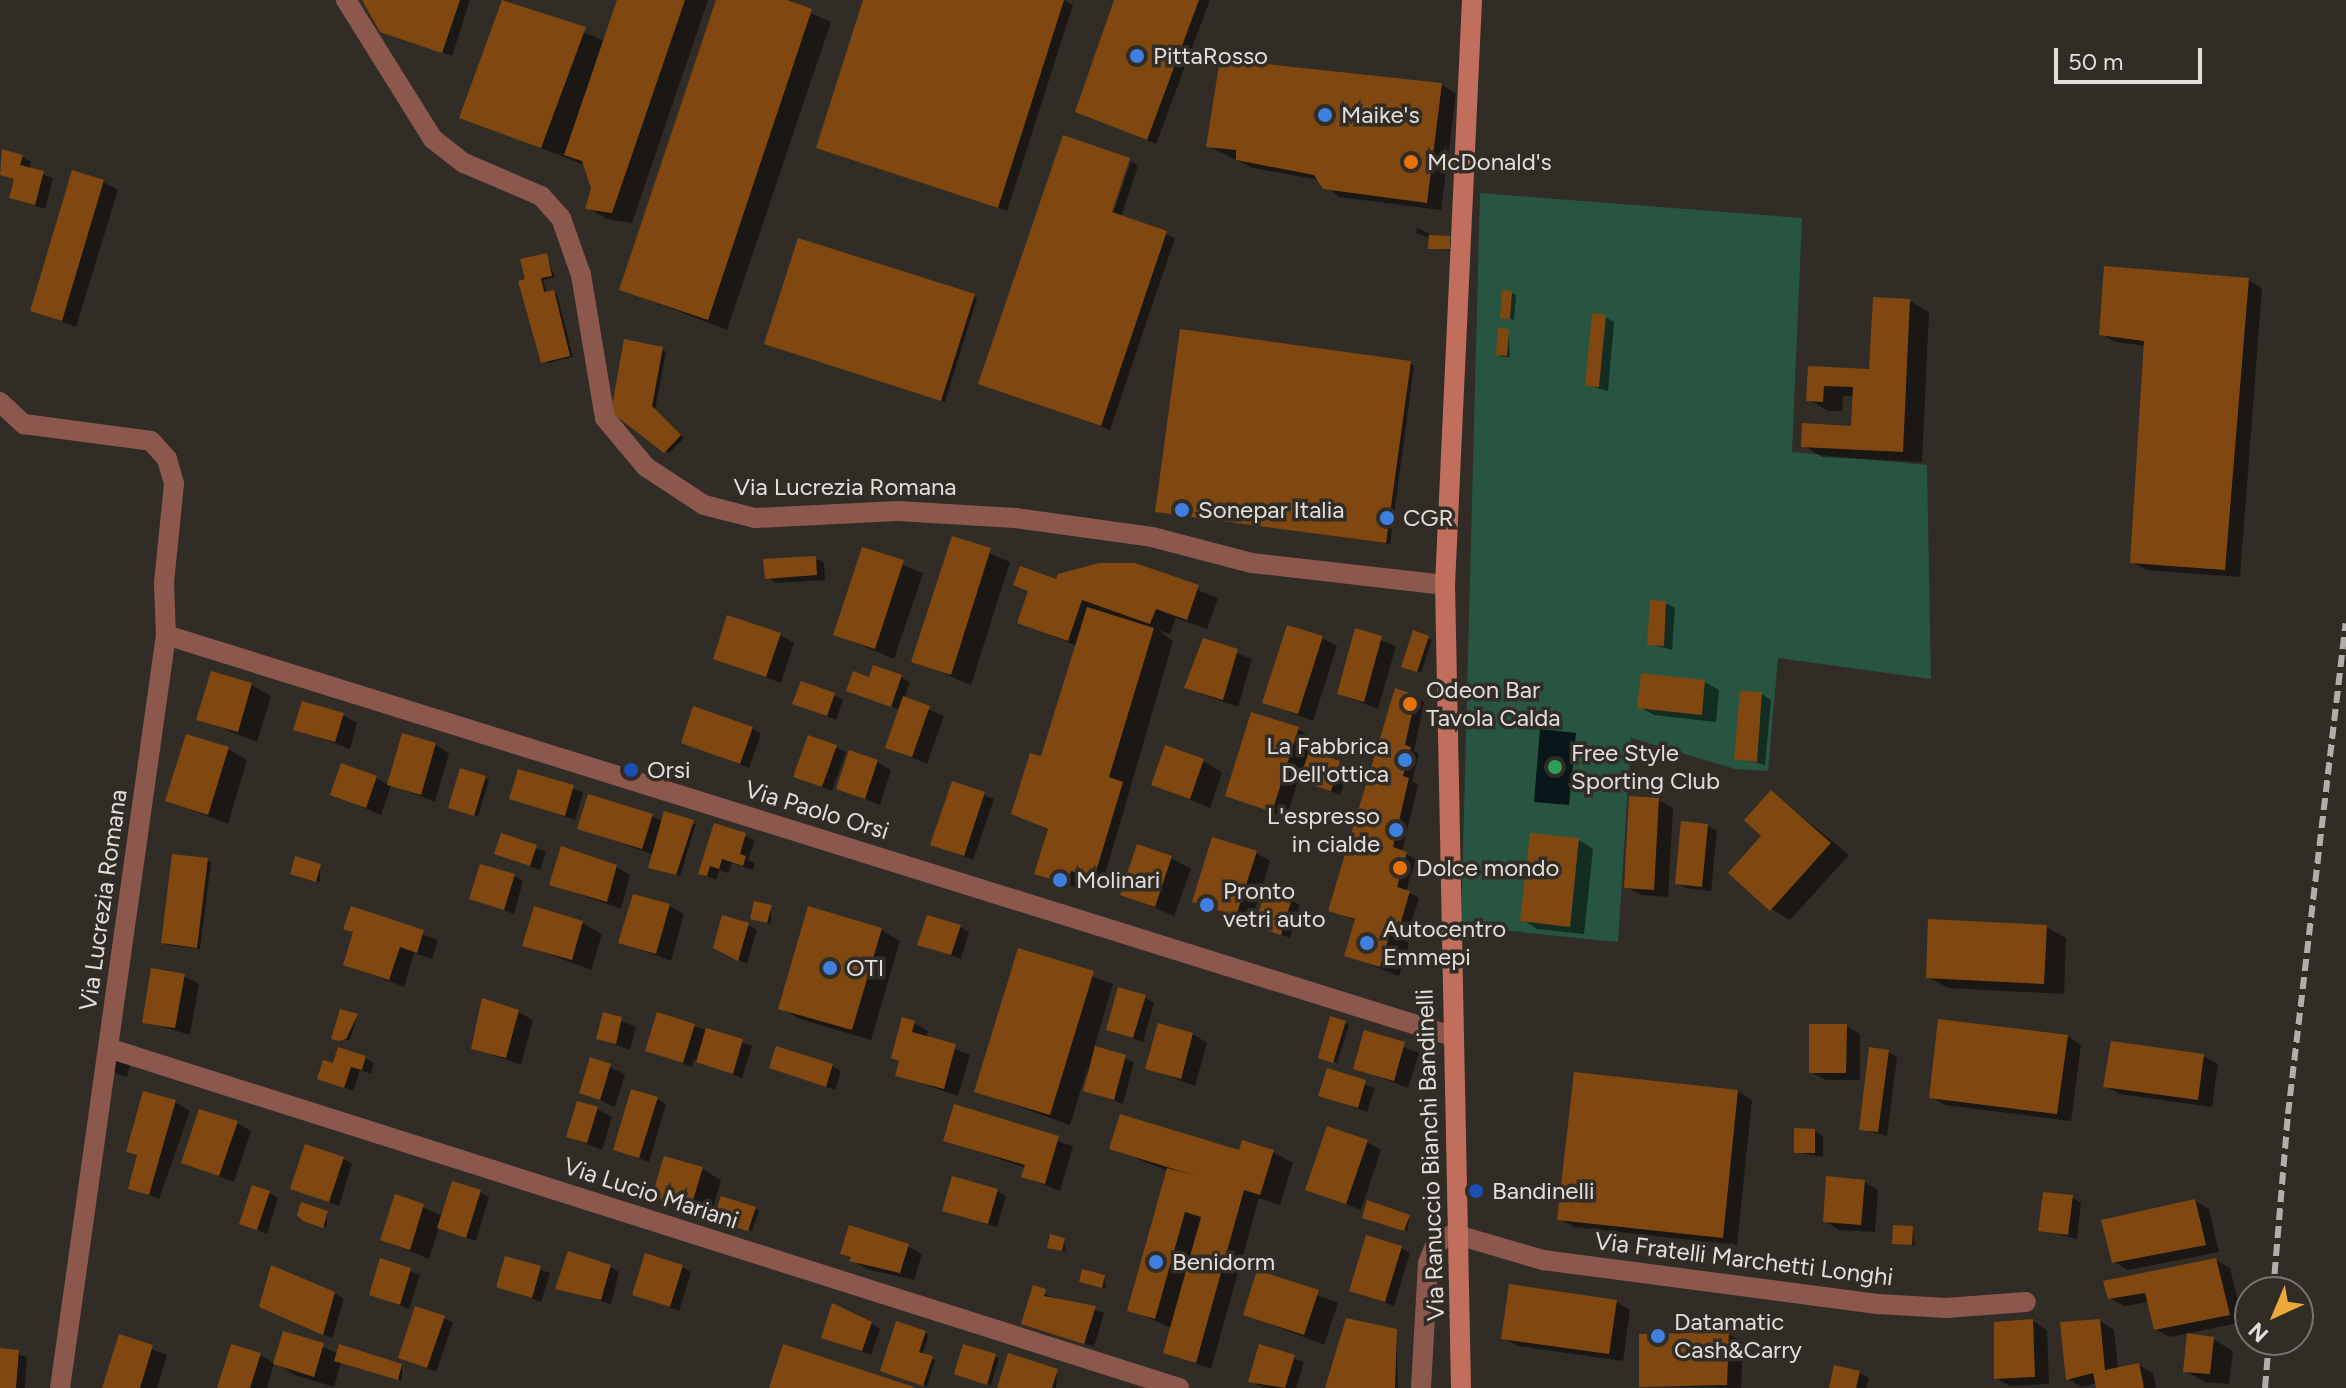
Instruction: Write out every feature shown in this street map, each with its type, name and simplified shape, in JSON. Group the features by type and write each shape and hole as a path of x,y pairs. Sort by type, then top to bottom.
{"street":[{"name":"Via Lucrezia Romana","path":"346,0 433,139 464,163 541,196 561,218 581,275 605,418 646,467 704,505 755,518 898,511 1015,518 1152,537 1252,563 1445,585"},
{"name":"Via Ranuccio Bianchi Bandinelli","path":"1461,1388 1445,585 1472,0"},
{"name":"Via Lucrezia Romana","path":"0,402 24,424 136,437 157,445 173,478 163,595 166,635 60,1388"},
{"name":"Via Paolo Orsi","path":"166,635 1452,1036"},
{"name":"Via Lucio Mariani","path":"108,1048 1179,1388"},
{"name":"Via Fratelli Marchetti Longhi","path":"1460,1233 1543,1260 1879,1304 1946,1308 2026,1302"},
{"path":"1421,1388 1430,1257 1442,1238 1460,1233"}],"green space":[{"path":"1480,193 1802,218 1792,452 1927,465 1931,679 1778,658 1768,771 1735,769 1631,738 1618,942 1461,926"}],"shaded area":[{"name":"Free Style Sporting Club","path":"1540,729 1576,733 1569,805 1534,802"}],"building":[{"path":"362,0 460,0 442,53 380,32"},
{"path":"502,0 586,27 541,148 459,118"},
{"path":"617,0 685,0 612,213 585,209 591,188 582,161 564,155"},
{"path":"716,0 787,0 812,9 708,320 619,290"},
{"path":"863,0 1064,0 998,208 816,148"},
{"name":"PittaRosso","path":"1114,0 1199,0 1147,140 1075,112"},
{"name":"Maike's","path":"1220,59 1442,83 1427,203 1323,189 1314,175 1236,160 1236,150 1206,147"},
{"path":"1063,135 1130,158 1112,212 1167,231 1101,426 978,384"},
{"path":"2,149 23,155 20,165 44,171 35,205 9,198 14,179 0,175"},
{"path":"72,170 104,180 62,321 30,311"},
{"path":"1429,235 1450,236 1450,249 1428,249"},
{"path":"798,238 975,294 941,401 764,344"},
{"path":"547,253 552,276 541,278 544,292 554,290 570,356 541,363 518,281 525,279 520,259"},
{"path":"2104,266 2249,278 2225,570 2130,563 2144,341 2099,335"},
{"path":"1502,290 1512,291 1510,319 1500,318"},
{"path":"1873,297 1910,299 1903,452 1801,447 1802,423 1851,426 1853,387 1824,386 1823,402 1806,401 1808,366 1869,369"},
{"path":"1592,313 1606,315 1599,387 1585,386"},
{"path":"1498,328 1509,329 1507,356 1496,355"},
{"path":"1180,329 1411,361 1386,543 1155,512"},
{"path":"624,339 663,347 652,406 681,435 664,453 611,412"},
{"path":"952,536 991,548 951,675 911,662"},
{"path":"862,547 904,560 875,649 833,635"},
{"path":"816,556 817,575 765,579 763,559"},
{"path":"1099,563 1135,563 1199,585 1187,620 1156,609 1150,624 1082,600 1068,641 1017,623 1028,591 1013,585 1020,566 1056,579 1058,574"},
{"path":"1650,600 1666,601 1664,646 1647,645"},
{"path":"1087,607 1154,628 1109,777 1123,782 1094,878 1071,871 1067,884 1034,874 1048,829 1011,814 1030,753 1041,756"},
{"path":"727,615 781,633 766,677 713,659"},
{"path":"1287,625 1323,636 1298,714 1262,703"},
{"path":"1355,628 1382,636 1364,702 1337,694"},
{"path":"1413,630 1429,636 1417,672 1401,667"},
{"path":"1203,638 1238,649 1223,700 1184,688"},
{"path":"873,665 902,675 891,707 846,691 853,671 869,677"},
{"path":"211,671 252,683 238,732 196,720"},
{"path":"1641,673 1705,680 1702,715 1637,708"},
{"path":"801,681 835,693 827,716 792,704"},
{"path":"1395,688 1416,695 1405,745 1411,747 1403,776 1409,778 1393,847 1407,852 1397,887 1410,891 1398,932 1391,930 1380,967 1344,956 1355,919 1328,911"},
{"path":"1740,691 1762,692 1757,762 1734,759"},
{"path":"903,696 930,706 912,757 885,748"},
{"path":"302,701 344,713 335,742 293,730"},
{"path":"693,706 753,727 740,764 681,743"},
{"path":"1251,712 1299,727 1272,812 1225,796"},
{"path":"402,733 436,743 421,795 387,785"},
{"path":"186,734 229,747 208,815 165,801"},
{"path":"808,735 837,745 822,787 793,777"},
{"path":"1165,745 1204,759 1190,799 1151,785"},
{"path":"849,750 878,760 865,799 836,789"},
{"path":"1309,751 1340,761 1331,791 1299,781"},
{"path":"341,763 377,776 366,808 330,795"},
{"path":"460,768 486,776 474,816 448,808"},
{"path":"518,769 574,785 565,816 509,799"},
{"path":"952,781 985,792 964,856 930,845"},
{"path":"1771,790 1831,843 1770,911 1728,873 1761,836 1744,820"},
{"path":"588,794 653,814 642,849 577,829"},
{"path":"1629,796 1659,798 1654,890 1624,888"},
{"path":"664,811 694,820 676,875 648,868"},
{"path":"1681,821 1708,824 1702,887 1675,884"},
{"path":"714,823 746,833 740,854 746,856 743,866 722,859 719,869 710,866 707,876 698,874"},
{"path":"501,833 537,845 530,866 494,854"},
{"path":"1530,833 1579,838 1570,927 1520,921"},
{"path":"1212,837 1257,851 1236,916 1192,902"},
{"path":"1137,844 1172,856 1155,907 1120,895"},
{"path":"561,846 617,865 607,902 549,885"},
{"path":"172,854 208,858 197,948 161,943"},
{"path":"295,856 321,864 316,882 290,874"},
{"path":"480,864 515,874 504,910 469,899"},
{"path":"1266,890 1292,898 1281,935 1254,926"},
{"path":"633,894 670,904 656,954 618,943"},
{"path":"754,901 772,905 767,923 750,919"},
{"path":"351,906 424,930 417,953 400,947 389,980 343,965 353,932 343,929"},
{"path":"534,906 583,921 572,960 522,946"},
{"name":"OTI","path":"808,906 882,928 852,1030 778,1009"},
{"path":"722,915 749,923 738,961 713,948"},
{"path":"927,915 961,925 951,955 917,945"},
{"path":"1928,919 2047,925 2044,984 1926,978"},
{"path":"1018,948 1094,971 1050,1115 974,1092"},
{"path":"151,968 185,974 175,1028 142,1023"},
{"path":"1118,987 1146,995 1133,1038 1106,1030"},
{"path":"482,998 519,1010 506,1058 471,1049"},
{"path":"340,1009 358,1014 346,1039 339,1041 331,1039"},
{"path":"603,1012 622,1017 616,1044 596,1039"},
{"path":"657,1012 695,1024 683,1063 645,1051"},
{"path":"1330,1016 1346,1021 1333,1063 1318,1058"},
{"path":"902,1017 915,1021 912,1032 956,1044 944,1089 895,1076 899,1061 891,1058"},
{"path":"1938,1019 2068,1035 2057,1114 1929,1098"},
{"path":"1158,1023 1193,1033 1181,1079 1145,1069"},
{"path":"1809,1024 1847,1024 1846,1073 1809,1073"},
{"path":"706,1028 743,1039 733,1074 696,1062"},
{"path":"1364,1030 1405,1042 1394,1081 1353,1069"},
{"path":"2111,1041 2204,1054 2198,1100 2103,1087"},
{"path":"776,1046 833,1064 826,1087 769,1068"},
{"path":"1095,1046 1126,1055 1114,1100 1083,1091"},
{"path":"338,1047 366,1056 362,1070 351,1067 344,1088 317,1079 323,1060 333,1063"},
{"path":"1869,1047 1889,1050 1878,1132 1859,1130"},
{"path":"590,1057 611,1064 600,1100 579,1093"},
{"path":"1327,1068 1366,1080 1358,1108 1318,1096"},
{"path":"1574,1072 1738,1090 1723,1238 1557,1220"},
{"path":"631,1089 658,1097 639,1158 613,1150"},
{"path":"143,1091 176,1100 149,1195 128,1189 137,1155 126,1152"},
{"path":"577,1101 598,1107 587,1143 566,1137"},
{"path":"954,1104 1059,1136 1045,1184 1021,1177 1025,1165 943,1141"},
{"path":"199,1109 238,1121 219,1176 181,1163"},
{"path":"1120,1114 1239,1150 1242,1140 1274,1150 1260,1195 1244,1190 1196,1363 1163,1353 1201,1217 1185,1212 1155,1319 1127,1311 1167,1168 1196,1176 1109,1149"},
{"path":"1327,1126 1368,1140 1346,1204 1305,1190"},
{"path":"1794,1128 1815,1129 1815,1153 1794,1153"},
{"path":"305,1144 344,1157 329,1202 290,1189"},
{"path":"664,1156 703,1167 691,1207 652,1196"},
{"path":"952,1176 998,1189 988,1224 942,1211"},
{"path":"1826,1176 1865,1180 1861,1225 1823,1222"},
{"path":"452,1181 481,1190 466,1238 437,1228"},
{"path":"252,1185 270,1191 257,1230 239,1224"},
{"path":"2043,1192 2073,1195 2068,1235 2038,1231"},
{"path":"395,1194 424,1204 410,1250 380,1240"},
{"path":"721,1196 756,1207 748,1231 713,1220"},
{"path":"2195,1199 2206,1245 2112,1263 2101,1220"},
{"path":"1367,1200 1410,1215 1404,1231 1362,1218"},
{"path":"301,1202 328,1211 323,1228 303,1221 297,1215"},
{"path":"849,1225 909,1244 900,1273 849,1261 851,1257 840,1254"},
{"path":"1893,1225 1913,1226 1912,1245 1892,1244"},
{"path":"1050,1234 1065,1238 1062,1251 1047,1248"},
{"path":"1366,1235 1402,1246 1385,1302 1349,1291"},
{"path":"568,1251 611,1265 601,1300 555,1289"},
{"path":"645,1253 683,1265 670,1307 632,1295"},
{"path":"505,1256 541,1266 532,1298 496,1287"},
{"path":"380,1258 411,1268 400,1305 369,1295"},
{"path":"2216,1258 2230,1315 2154,1330 2145,1293 2108,1299 2103,1281"},
{"path":"271,1265 335,1292 323,1335 259,1307"},
{"path":"1082,1269 1105,1275 1102,1288 1079,1282"},
{"path":"1257,1270 1319,1290 1304,1335 1243,1315"},
{"path":"1509,1284 1617,1300 1609,1354 1501,1339"},
{"path":"1033,1285 1046,1289 1044,1296 1096,1306 1084,1344 1021,1324"},
{"path":"832,1303 872,1322 862,1351 821,1338"},
{"path":"415,1306 445,1316 427,1368 398,1358"},
{"path":"1346,1318 1397,1329 1395,1388 1325,1388"},
{"path":"2033,1319 2035,1377 1994,1379 1994,1322"},
{"path":"2100,1319 2105,1370 2139,1363 2144,1388 2096,1388 2093,1373 2066,1380 2060,1322"},
{"path":"896,1321 926,1331 919,1352 933,1356 923,1386 880,1371"},
{"path":"283,1331 324,1343 314,1377 273,1364"},
{"path":"1729,1332 1727,1385 1639,1387 1639,1334"},
{"path":"2187,1333 2214,1337 2210,1374 2183,1372"},
{"path":"119,1334 153,1345 140,1388 102,1388"},
{"path":"231,1344 261,1353 250,1388 217,1388"},
{"path":"339,1344 402,1364 398,1380 334,1361"},
{"path":"783,1344 914,1387 914,1388 769,1388"},
{"path":"963,1344 996,1354 987,1385 954,1374"},
{"path":"1259,1344 1295,1355 1285,1388 1248,1382"},
{"path":"0,1348 19,1350 16,1388 0,1388"},
{"path":"1008,1353 1058,1369 1052,1388 997,1388"},
{"path":"1834,1365 1860,1371 1856,1388 1829,1388"}],"railway":[{"path":"2274,1276 2288,1114 2346,623"},
{"path":"2265,1388 2268,1356"}],"place":[{"name":"PittaRosso","path":"1137,56"},
{"name":"Maike's","path":"1325,115"},
{"name":"McDonald's","path":"1411,162"},
{"name":"Sonepar Italia","path":"1182,510"},
{"name":"CGR","path":"1387,518"},
{"name":"Odeon Bar Tavola Calda","path":"1410,704"},
{"name":"La Fabbrica Dell'ottica","path":"1405,760"},
{"name":"Free Style Sporting Club","path":"1555,767"},
{"name":"Orsi","path":"631,770"},
{"name":"L'espresso in cialde","path":"1396,830"},
{"name":"Dolce mondo","path":"1400,868"},
{"name":"Molinari","path":"1060,880"},
{"name":"Pronto vetri auto","path":"1207,905"},
{"name":"Autocentro Emmepi","path":"1367,943"},
{"name":"OTI","path":"830,968"},
{"name":"Bandinelli","path":"1476,1191"},
{"name":"Benidorm","path":"1156,1262"},
{"name":"Datamatic Cash&Carry","path":"1658,1336"}]}
